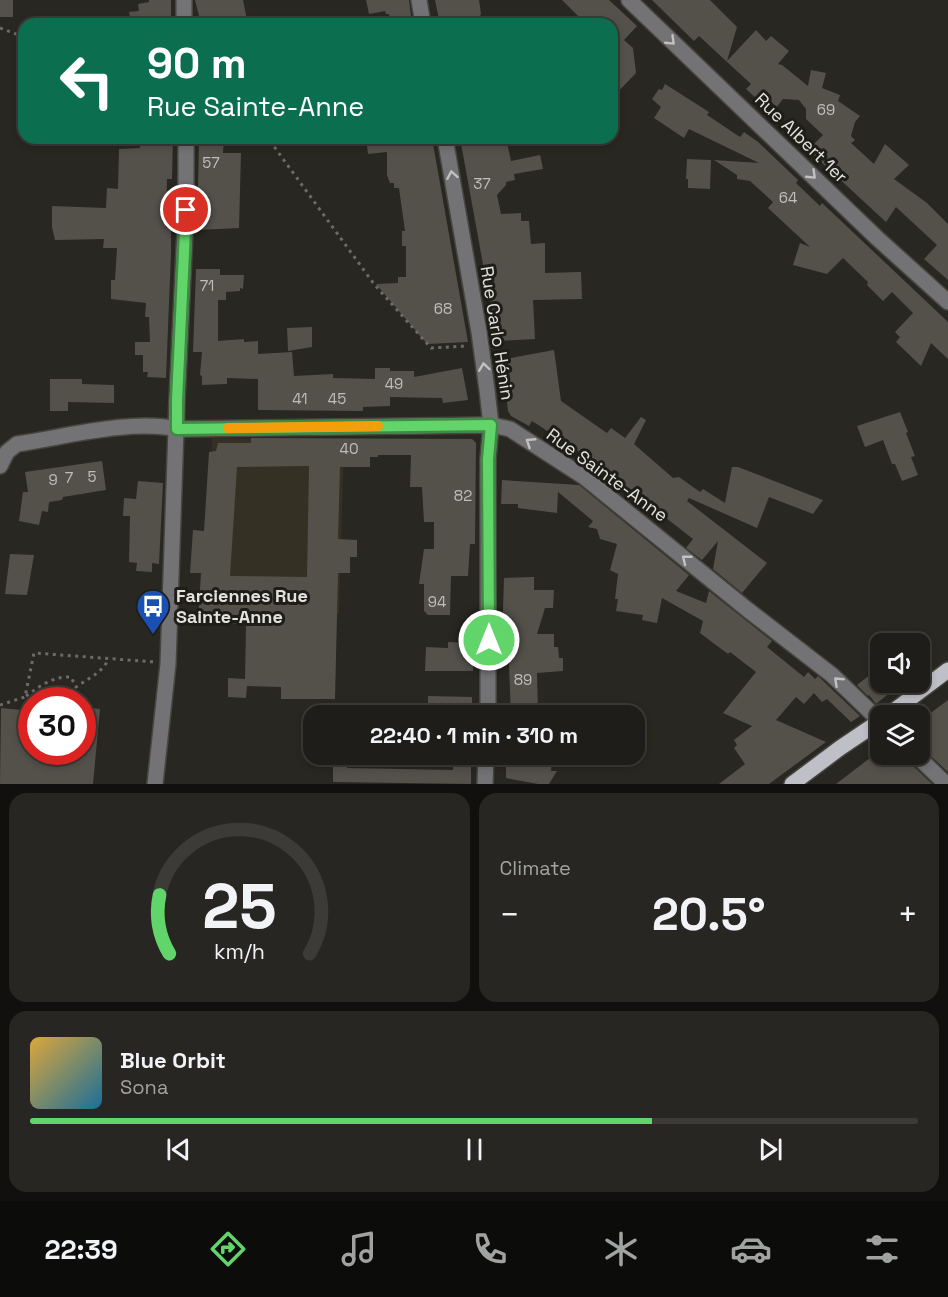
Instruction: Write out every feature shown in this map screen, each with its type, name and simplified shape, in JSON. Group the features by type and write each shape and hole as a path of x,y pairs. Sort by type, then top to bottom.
{"main road":[{"path":"902,705 948,670"},
{"path":"792,784 870,728"}],"street":[{"path":"184,0 184,18"},
{"path":"419,0 422,18"},
{"name":"Rue Albert 1er","path":"629,0 869,230 948,302"},
{"path":"155,784 168,664 186,210 186,144"},
{"name":"Rue Carlo Hénin","path":"446,144 491,425 488,459 488,705"},
{"name":"Rue Sainte-Anne","path":"2,456 17,444 157,425 177,429 491,425 510,429 584,477 832,675 870,711"},
{"path":"486,765 486,784"},
{"path":"926,765 946,784"}],"path":[{"path":"0,28 18,35"},
{"path":"272,144 374,284 431,348 480,345"},
{"path":"27,687 34,653 168,664"},
{"path":"39,687 59,676 71,677 76,687 99,672 109,660"},
{"path":"0,705 18,699"}],"shaded area":[{"path":"212,438 344,442 339,614 207,610"}],"building":[{"path":"0,0 13,0 13,17 0,17"},
{"path":"149,0 171,0 171,18 130,18 129,12 139,11 138,4 149,2"},
{"path":"195,0 243,0 247,18 200,18"},
{"path":"366,0 409,0 411,18 390,18 385,11 369,14"},
{"path":"435,0 479,0 481,14 479,18 439,18"},
{"path":"562,0 609,0 637,26 624,40 633,48 636,73 618,92 618,18 580,18"},
{"path":"652,0 710,0 737,27 727,61 756,30 766,41 771,36 789,51 778,64 808,86 811,70 826,73 822,88 840,95 838,101 860,116 855,122 851,136 855,140 851,143 874,164 885,144 909,165 894,179 927,203 948,224 948,280 924,259 937,245 896,207 886,222 808,150 823,135 806,119 806,109 799,100 783,99 772,113 746,89 751,84 699,36 694,41"},
{"path":"665,84 709,112 707,115 740,137 744,132 758,142 798,180 796,183 820,206 822,203 948,322 948,359 931,343 921,366 896,342 900,337 895,332 913,313 892,292 883,301 867,285 868,282 843,258 827,274 793,265 800,243 810,247 768,208 773,202 750,181 737,179 737,175 714,160 759,163 689,129 684,138 654,118 661,107 652,99"},
{"path":"140,144 173,144 172,179 167,179 166,228 171,228 171,254 166,378 147,377 148,372 143,372 143,355 135,355 135,342 150,342 149,317 145,317 146,303 111,299 111,280 115,280 117,248 103,248 104,239 55,240 52,227 52,206 106,208 107,188 118,189 119,149 140,148"},
{"path":"199,144 224,144 223,153 241,153 239,228 197,230"},
{"path":"367,144 433,144 468,342 427,344 376,284 398,283 398,277 406,277 406,246 402,246 402,231 405,231 399,188 394,188 394,183 390,183 387,175 387,152 368,154"},
{"path":"461,144 507,144 511,161 540,155 543,169 514,174 515,180 506,182 497,195 501,214 521,213 521,221 529,221 531,244 545,243 545,273 581,272 582,299 533,300 535,339 497,341"},
{"path":"687,159 711,160 710,189 688,188"},
{"path":"196,269 220,269 220,275 244,275 243,289 226,292 226,300 218,300 218,341 244,339 244,342 258,341 258,354 292,352 294,376 333,374 333,378 375,379 375,368 390,368 390,371 414,371 414,377 462,368 468,400 443,403 442,398 390,397 390,406 363,407 363,411 258,410 258,379 227,378 227,384 202,385 200,375 202,352 193,352"},
{"path":"312,327 312,347 288,351 287,328"},
{"path":"554,350 561,401 607,433 611,428 625,438 641,417 646,420 634,444 673,478 679,477 700,492 703,489 725,503 732,467 738,467 823,500 813,514 769,497 757,528 689,498 687,501 767,563 742,593 713,569 718,541 702,560 686,548 693,539 611,475 605,482 596,474 601,467 532,421 529,426 511,416 508,411 500,360"},
{"path":"50,379 82,379 82,384 114,385 114,403 68,402 68,411 50,411"},
{"path":"900,412 915,456 911,457 918,475 902,481 895,464 892,464 883,440 865,447 857,426"},
{"path":"251,438 472,439 476,443 475,544 470,544 468,576 451,576 450,615 428,615 424,611 424,584 419,584 424,549 434,549 434,522 424,522 422,487 410,487 411,455 378,455 378,457 370,457 370,467 340,467 338,539 357,540 357,557 350,557 350,573 338,573 335,699 281,699 281,687 247,686 246,698 228,697 228,678 245,679 246,624 198,621 201,573 190,573 193,530 204,531 209,452 216,451 218,443 251,443","holes":["309,466 307,577 230,576 237,467"]},
{"path":"102,461 106,490 63,497 62,500 49,502 48,512 42,511 39,525 19,521 23,492 28,492 25,472"},
{"path":"502,480 579,485 689,575 676,591 706,603 709,591 772,641 767,647 804,677 808,672 815,679 818,676 860,716 851,722 827,699 822,702 814,693 804,704 796,697 776,720 826,742 769,784 719,784 745,764 734,748 737,745 734,740 752,726 723,713 756,672 700,633 703,621 662,598 657,623 642,620 643,615 616,611 618,574 610,570 617,544 600,539 597,529 588,527 593,521 558,492 557,513 518,508 518,504 501,504"},
{"path":"138,481 163,483 159,564 152,563 152,572 136,571 137,563 129,562 130,516 123,516 124,498 136,499"},
{"path":"10,554 34,555 27,595 5,594"},
{"path":"534,577 534,590 554,590 553,608 545,608 537,634 554,634 554,647 558,647 559,658 563,658 563,671 537,673 538,705 511,705 508,641 502,641 504,578"},
{"path":"448,642 473,643 473,671 425,671 426,647 448,648"},
{"path":"870,675 870,693 890,693 876,704 857,685"},
{"path":"428,696 472,697 472,705 428,705"},
{"path":"948,700 948,772 930,755 930,714"},
{"path":"1,708 18,710 18,765 95,765 93,784 0,784"},
{"path":"96,709 100,709 96,752"},
{"path":"870,758 870,765 912,765 932,784 836,784"},
{"path":"333,765 347,765 347,768 453,770 453,765 471,765 471,784 333,782"},
{"path":"506,765 551,765 551,771 557,771 549,784 506,778"}],"slow traffic":[{"path":"228,428 378,426"}],"place":[{"name":"Farciennes Rue Sainte-Anne","path":"153,635"}],"route":[{"path":"186,210 177,429 491,425 488,459 489,640"}]}
